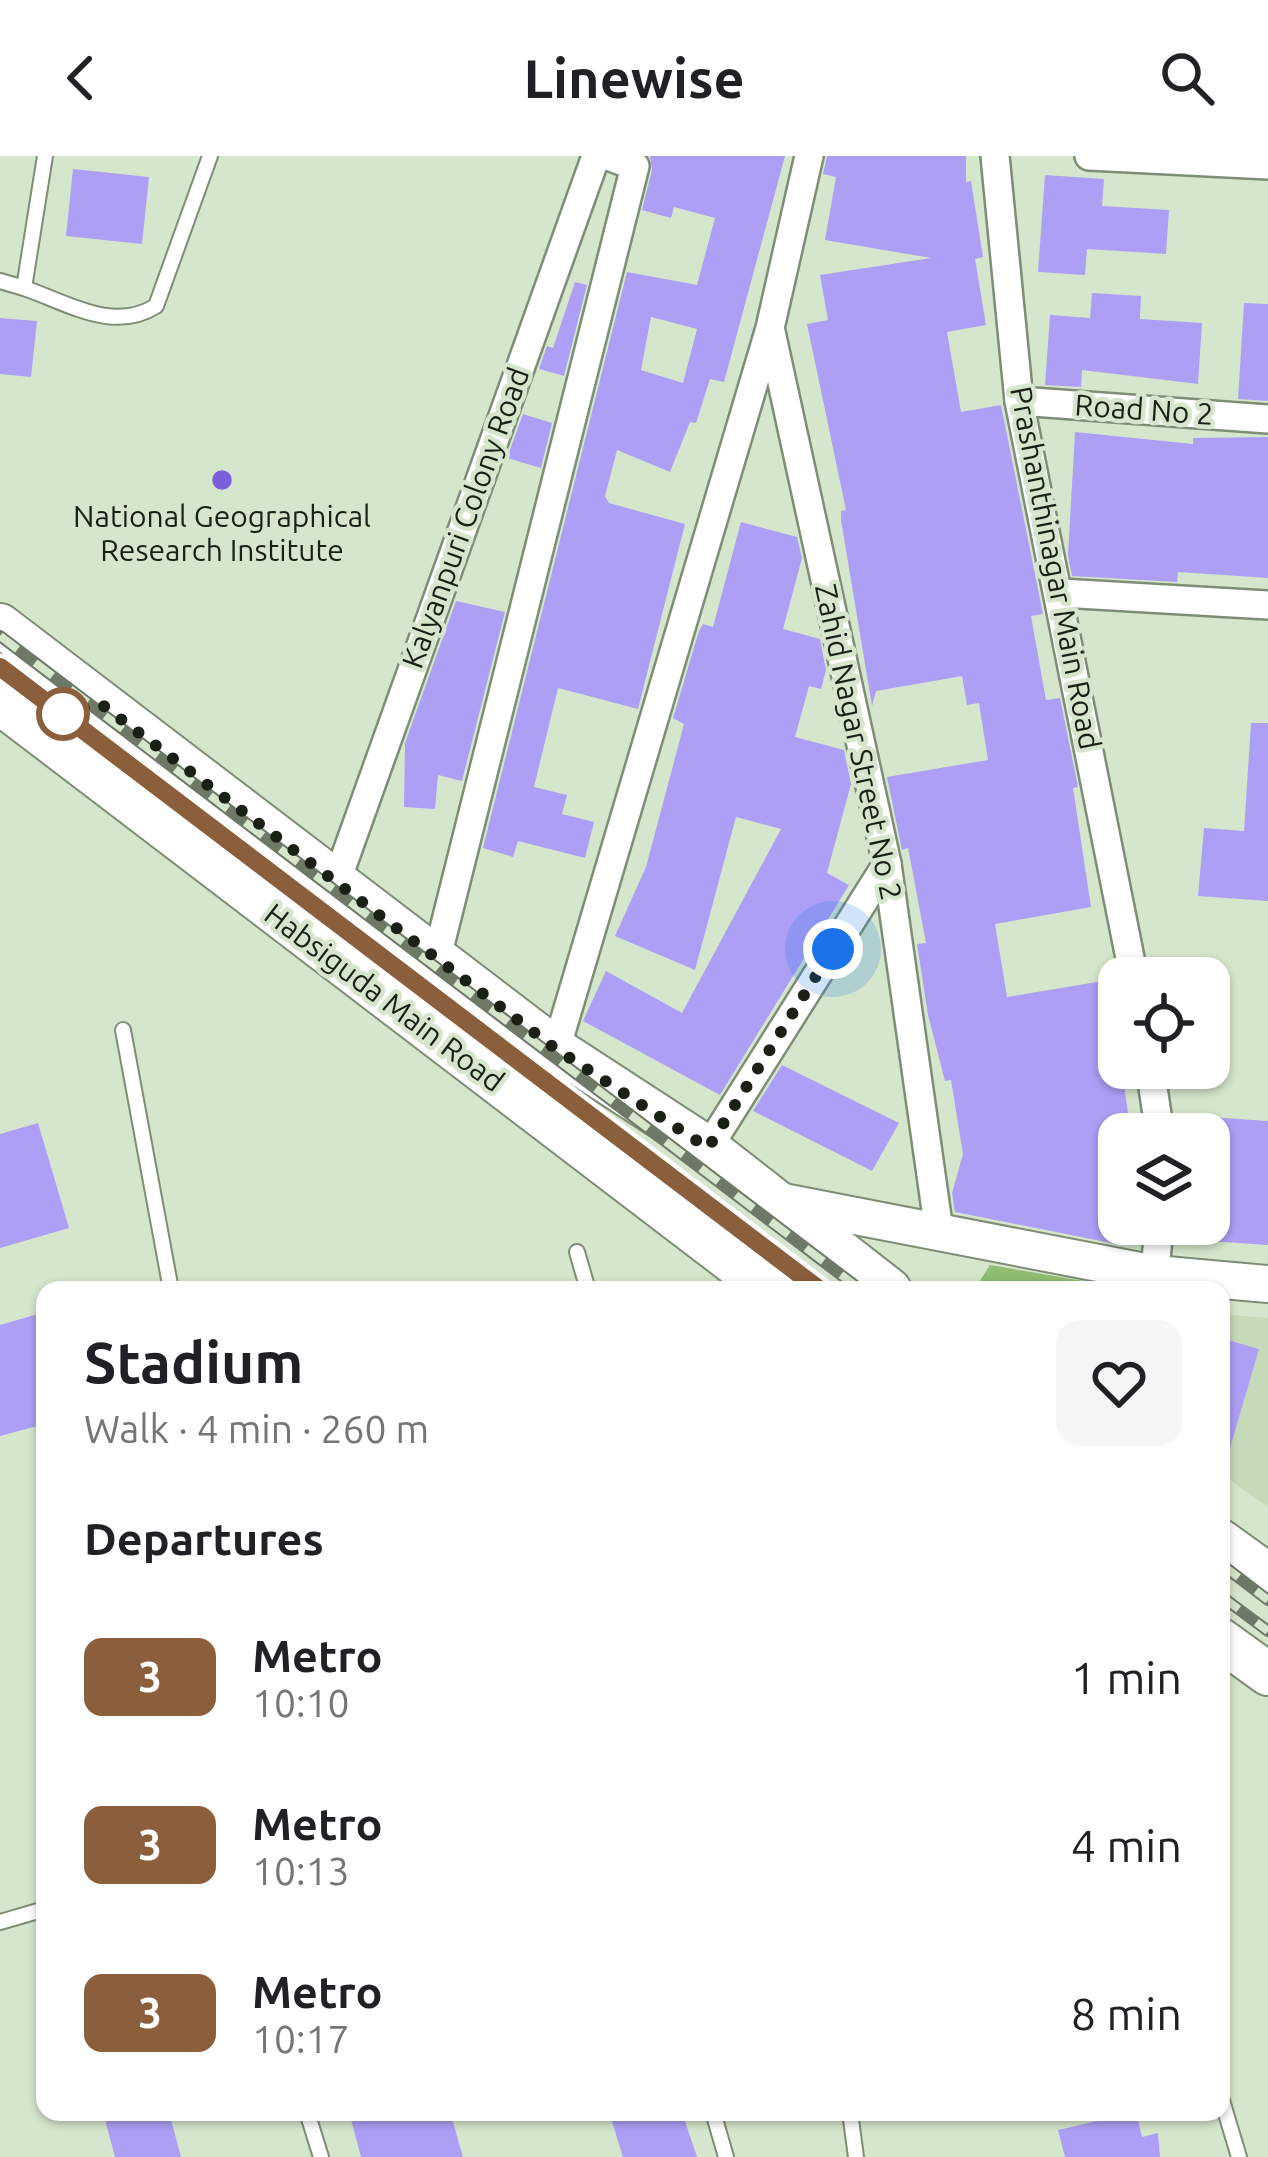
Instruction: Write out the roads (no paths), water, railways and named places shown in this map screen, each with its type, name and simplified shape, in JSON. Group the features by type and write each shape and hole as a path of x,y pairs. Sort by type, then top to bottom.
{"main road":[{"path":"0,625 556,1049 708,1148 879,1281"},
{"name":"Habsiguda Main Road","path":"0,703 758,1281"},
{"path":"778,1202 939,1231 1149,1281"},
{"path":"1230,1283 1268,1284"},
{"path":"1230,1548 1268,1575"},
{"path":"1230,1652 1268,1674"}],"street":[{"name":"Kalyanpuri Colony Road","path":"337,880 596,156"},
{"path":"437,958 635,166 608,156"},
{"path":"556,1049 770,328 809,156"},
{"name":"Prashanthinagar Main Road","path":"995,156 1019,400 1129,957"},
{"path":"1089,156 1268,165"},
{"name":"Zahid Nagar Street No 2","path":"770,328 886,864 939,1231"},
{"name":"Road No 2","path":"1019,400 1268,419"},
{"path":"1060,593 1268,605"},
{"path":"708,1148 886,864"},
{"path":"1153,1281 1157,1245"}],"lane":[{"path":"24,288 45,156"},
{"path":"0,281 109,318 136,318 156,306 210,156"},
{"path":"123,1030 169,1281"},
{"path":"577,1252 585,1281"},
{"path":"0,1922 36,1912"},
{"path":"311,2121 321,2157"},
{"path":"715,2121 726,2157"},
{"path":"851,2121 856,2157"},
{"path":"1228,2121 1239,2157"}],"railway":[{"path":"0,636 849,1281"},
{"path":"0,667 808,1281"},
{"path":"1230,1571 1268,1600"},
{"path":"1230,1603 1268,1631"}],"metro line":[{"name":"3","path":"0,667 808,1281"}],"place":[{"name":"National Geographical Research Institute","path":"222,480"}]}
